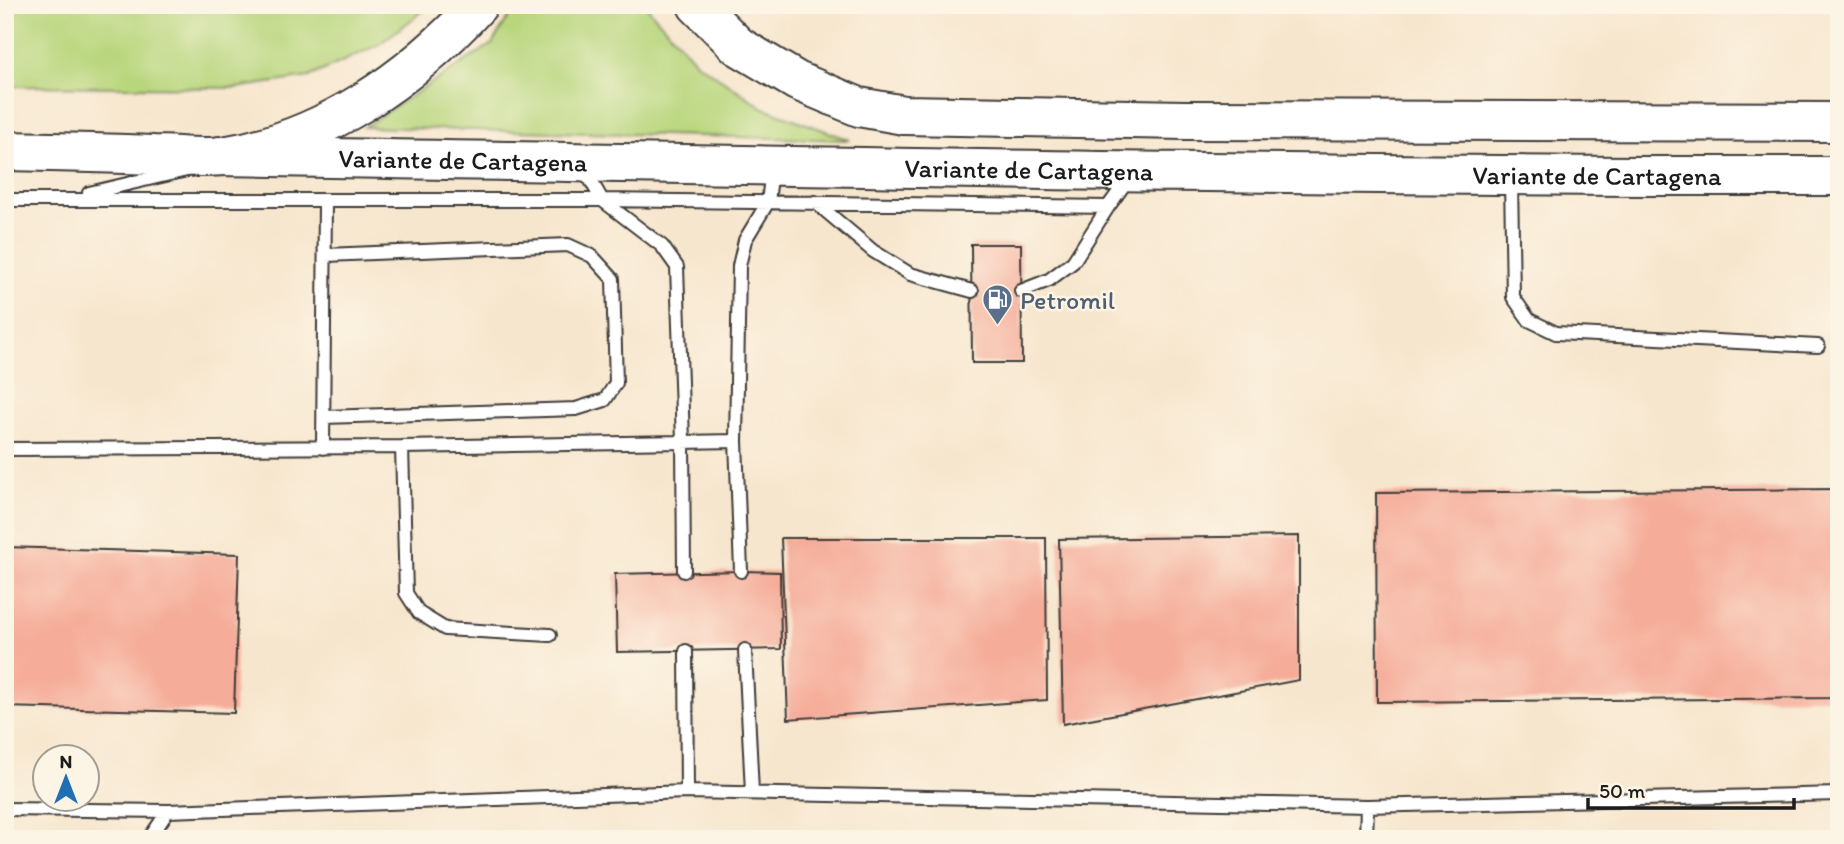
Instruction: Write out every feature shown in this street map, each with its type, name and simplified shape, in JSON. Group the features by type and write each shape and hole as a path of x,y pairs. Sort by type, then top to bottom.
{"main road":[{"path":"5,151 221,156 263,146 305,131 383,90 451,35 478,5"},
{"name":"Variante de Cartagena","path":"697,5 738,46 797,81 859,107 904,115 1199,120 1839,122"},
{"name":"Variante de Cartagena","path":"221,156 1133,172 1839,176"}],"lane":[{"path":"51,200 137,184 183,172 221,156"},
{"path":"566,162 590,179 602,200 662,246 677,267 684,571"},
{"path":"741,570 736,441 739,266 745,240 768,202 773,165"},
{"path":"1021,291 1049,280 1073,262 1133,172"},
{"path":"1511,176 1513,297 1529,320 1556,333 1818,346"},
{"path":"5,200 602,200 1108,206"},
{"path":"323,448 325,200"},
{"path":"815,202 873,251 910,274 972,291"},
{"path":"324,417 576,409 604,400 616,383 613,279 592,256 568,245 326,255"},
{"path":"5,449 323,448 736,441"},
{"path":"402,447 406,593 419,613 445,629 550,635"},
{"path":"745,650 752,792"},
{"path":"686,651 687,792"},
{"path":"5,809 168,811 687,792 1367,806 1839,794"},
{"path":"1366,839 1367,806"},
{"path":"149,839 168,811"}],"green space":[{"path":"5,5 431,5 378,45 309,77 236,88 5,86"},
{"path":"516,5 645,5 697,63 764,108 850,140 364,127 492,44"}],"building":[{"name":"Petromil","path":"971,244 1021,244 1022,363 972,363"},
{"path":"1839,489 1839,698 1377,702 1376,493"},
{"path":"1299,536 1299,680 1063,724 1059,539"},
{"path":"781,538 1046,538 1047,700 788,719"},
{"path":"5,547 239,554 234,713 5,707"},
{"path":"780,572 781,649 617,652 615,574"}],"place":[{"name":"Petromil","path":"997,327"}]}
